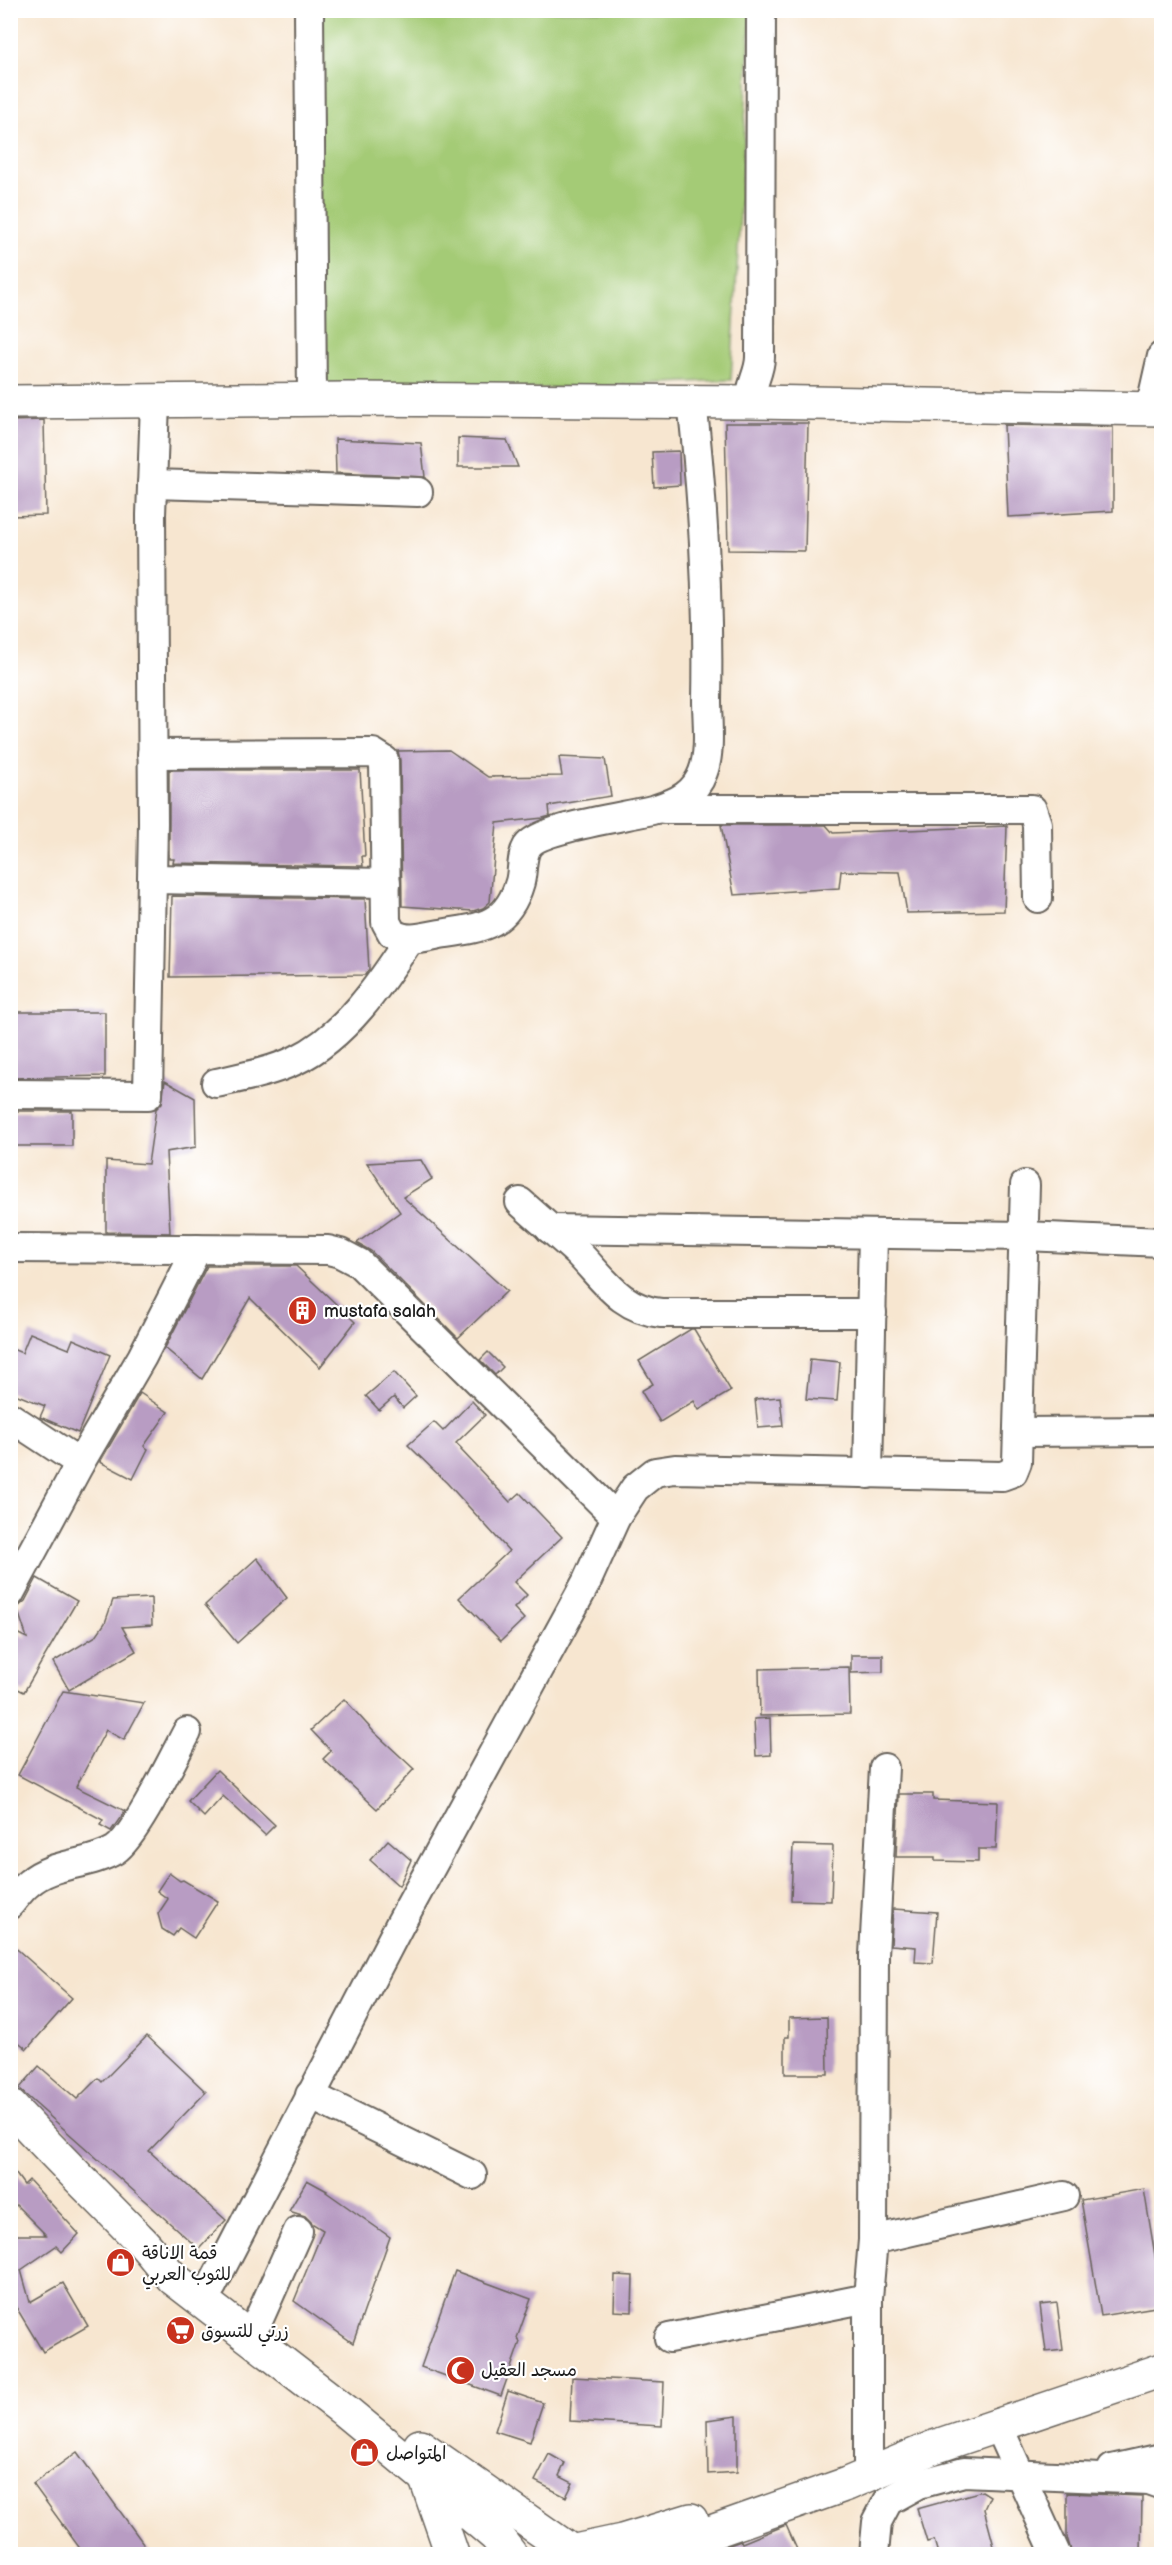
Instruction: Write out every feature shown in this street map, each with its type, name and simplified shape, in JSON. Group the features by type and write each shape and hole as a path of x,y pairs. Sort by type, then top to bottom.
{"main road":[{"path":"10,402 312,399 692,401 1156,409"},
{"path":"10,2106 92,2193 141,2240 156,2261 174,2279 344,2410 496,2536 510,2554"},
{"path":"141,2240 179,2260 441,2462 573,2551"},
{"path":"657,2554 686,2541 847,2484 934,2447 1161,2370"},
{"path":"532,2554 543,2548 573,2551 622,2541 868,2462 934,2447"},
{"path":"425,2477 452,2554"}],"street":[{"path":"309,10 312,399"},
{"path":"750,402 750,388 760,364 761,10"},
{"path":"1156,409 1161,356"},
{"path":"152,754 373,753 380,756 384,760 386,922 392,933 409,940 478,928 494,922 507,910 519,884 525,853 532,841 582,825 656,809 687,797 704,770 708,660 701,485 692,401"},
{"path":"10,1094 148,1095 152,879 152,484 155,402"},
{"path":"152,484 418,492"},
{"path":"656,809 1032,809 1037,824 1038,898"},
{"path":"152,879 386,883"},
{"path":"216,1083 272,1069 297,1059 321,1044 376,990 409,940"},
{"path":"212,2286 399,1926 586,1583 616,1517 635,1488 655,1472 675,1469 1002,1476 1013,1472 1017,1462 1025,1185"},
{"path":"520,1202 623,1300 645,1311 661,1313 873,1313"},
{"path":"550,1229 1025,1236 1161,1242"},
{"path":"868,1474 873,1234"},
{"path":"10,1248 328,1250 340,1253 359,1263 616,1517"},
{"path":"10,1593 80,1463 142,1357 197,1249"},
{"path":"10,1417 35,1431 80,1463"},
{"path":"1018,1432 1161,1431"},
{"path":"10,1904 28,1883 50,1870 93,1859 116,1849 136,1825 188,1732"},
{"path":"868,2462 868,2298 873,2240 874,1956 884,1768"},
{"path":"310,2095 472,2175"},
{"path":"873,2240 1064,2196"},
{"path":"258,2321 298,2230"},
{"path":"669,2338 868,2298"},
{"path":"998,2426 1056,2554"},
{"path":"1075,2477 1161,2458"},
{"path":"874,2554 877,2522 888,2501 919,2484 964,2472 1148,2480 1161,2485"}],"green space":[{"path":"309,11 751,11 731,380 312,399"}],"building":[{"path":"44,420 46,515 10,516 10,421"},
{"path":"725,423 808,423 805,551 728,550"},
{"path":"1004,425 1113,427 1113,511 1008,517"},
{"path":"458,438 507,440 518,467 458,467"},
{"path":"335,439 421,443 425,477 336,473"},
{"path":"679,451 680,485 654,487 652,452"},
{"path":"449,750 488,777 562,776 559,757 605,759 611,796 549,806 550,816 543,818 497,823 490,902 483,908 473,911 402,906 398,751"},
{"path":"169,770 360,770 365,856 362,856 363,866 173,863 174,859 169,859"},
{"path":"721,825 826,825 833,833 1007,826 1004,911 907,913 900,872 841,871 839,888 734,895"},
{"path":"172,896 365,899 369,969 365,975 170,977"},
{"path":"10,1012 105,1012 105,1076 10,1078"},
{"path":"165,1081 195,1098 196,1147 166,1152 170,1233 106,1232 106,1161 148,1164 156,1109 162,1103"},
{"path":"10,1111 72,1111 72,1146 10,1146"},
{"path":"421,1160 432,1179 403,1197 507,1291 458,1338 371,1251 357,1243 400,1212 367,1163"},
{"path":"207,1266 296,1266 355,1322 320,1367 250,1298 202,1379 165,1348"},
{"path":"694,1329 731,1391 699,1410 694,1401 660,1422 641,1391 653,1384 639,1361"},
{"path":"30,1333 69,1349 73,1339 110,1355 78,1433 40,1417 45,1406 10,1392 10,1348 22,1353"},
{"path":"488,1352 503,1367 495,1375 480,1360"},
{"path":"810,1359 840,1362 837,1401 806,1399"},
{"path":"394,1372 416,1396 403,1408 394,1397 379,1410 366,1396"},
{"path":"140,1393 168,1412 144,1446 148,1449 133,1479 100,1462"},
{"path":"780,1397 783,1426 758,1428 755,1399"},
{"path":"472,1401 485,1415 456,1443 510,1502 520,1493 562,1537 514,1582 527,1595 514,1608 524,1619 501,1641 459,1598 509,1551 447,1483 408,1445 434,1422 443,1431"},
{"path":"257,1558 287,1598 237,1643 205,1605"},
{"path":"37,1578 77,1601 24,1692 10,1685 10,1630 27,1638 17,1608 25,1601"},
{"path":"151,1598 152,1625 122,1627 136,1651 69,1690 53,1662 96,1636 105,1623 113,1600"},
{"path":"851,1655 883,1655 883,1672 851,1673"},
{"path":"849,1667 850,1714 760,1716 759,1669"},
{"path":"63,1691 144,1703 124,1740 106,1730 76,1787 125,1811 111,1831 100,1825 103,1820 18,1775"},
{"path":"344,1699 374,1732 414,1769 377,1809 323,1759 331,1751 311,1730"},
{"path":"770,1718 771,1755 756,1756 754,1719"},
{"path":"217,1770 275,1825 265,1835 223,1796 204,1817 188,1801"},
{"path":"899,1794 933,1794 933,1800 998,1802 996,1849 978,1849 978,1862 935,1861 935,1857 896,1857"},
{"path":"388,1840 411,1860 399,1886 370,1860"},
{"path":"793,1845 833,1846 831,1901 791,1900"},
{"path":"169,1873 218,1901 194,1938 179,1928 173,1936 162,1929 158,1914 168,1899 157,1891"},
{"path":"893,1909 937,1912 933,1963 915,1962 916,1947 891,1945"},
{"path":"10,1943 72,1998 27,2049 10,2035"},
{"path":"827,2017 828,2074 785,2074 785,2037 789,2037 789,2018"},
{"path":"147,2036 206,2092 149,2151 226,2220 199,2249 19,2089 39,2066 77,2099 98,2078 102,2082"},
{"path":"10,2166 24,2185 29,2180 79,2234 62,2252 56,2246 21,2270 30,2302 63,2283 88,2326 43,2352 10,2297 10,2235 46,2235 10,2199"},
{"path":"307,2180 327,2191 390,2237 353,2343 294,2301 323,2230 305,2216 289,2211"},
{"path":"1144,2189 1161,2292 1161,2306 1101,2316 1081,2200"},
{"path":"455,2271 531,2299 517,2338 520,2342 501,2396 421,2367"},
{"path":"615,2275 633,2276 632,2312 614,2311"},
{"path":"1057,2303 1063,2350 1046,2352 1040,2305"},
{"path":"572,2377 664,2382 662,2426 570,2421"},
{"path":"508,2391 543,2403 530,2442 495,2431"},
{"path":"737,2416 737,2472 708,2474 707,2420"},
{"path":"77,2452 151,2554 84,2554 33,2484"},
{"path":"549,2454 565,2463 559,2476 573,2483 566,2497 535,2481"},
{"path":"982,2491 990,2496 984,2509 995,2550 978,2554 938,2554 934,2540 927,2542 917,2509"},
{"path":"1067,2493 1142,2496 1141,2554 1072,2554 1067,2537"},
{"path":"786,2525 799,2554 704,2554 741,2541 742,2543"}],"place":[{"name":"mustafa salah","path":"303,1311"},
{"name":"قمة الاناقة للثوب العربي","path":"121,2263"},
{"name":"زرتي للتسوق","path":"180,2331"},
{"name":"مسجد العقيل","path":"460,2370"},
{"name":"المتواصل","path":"365,2453"}]}
